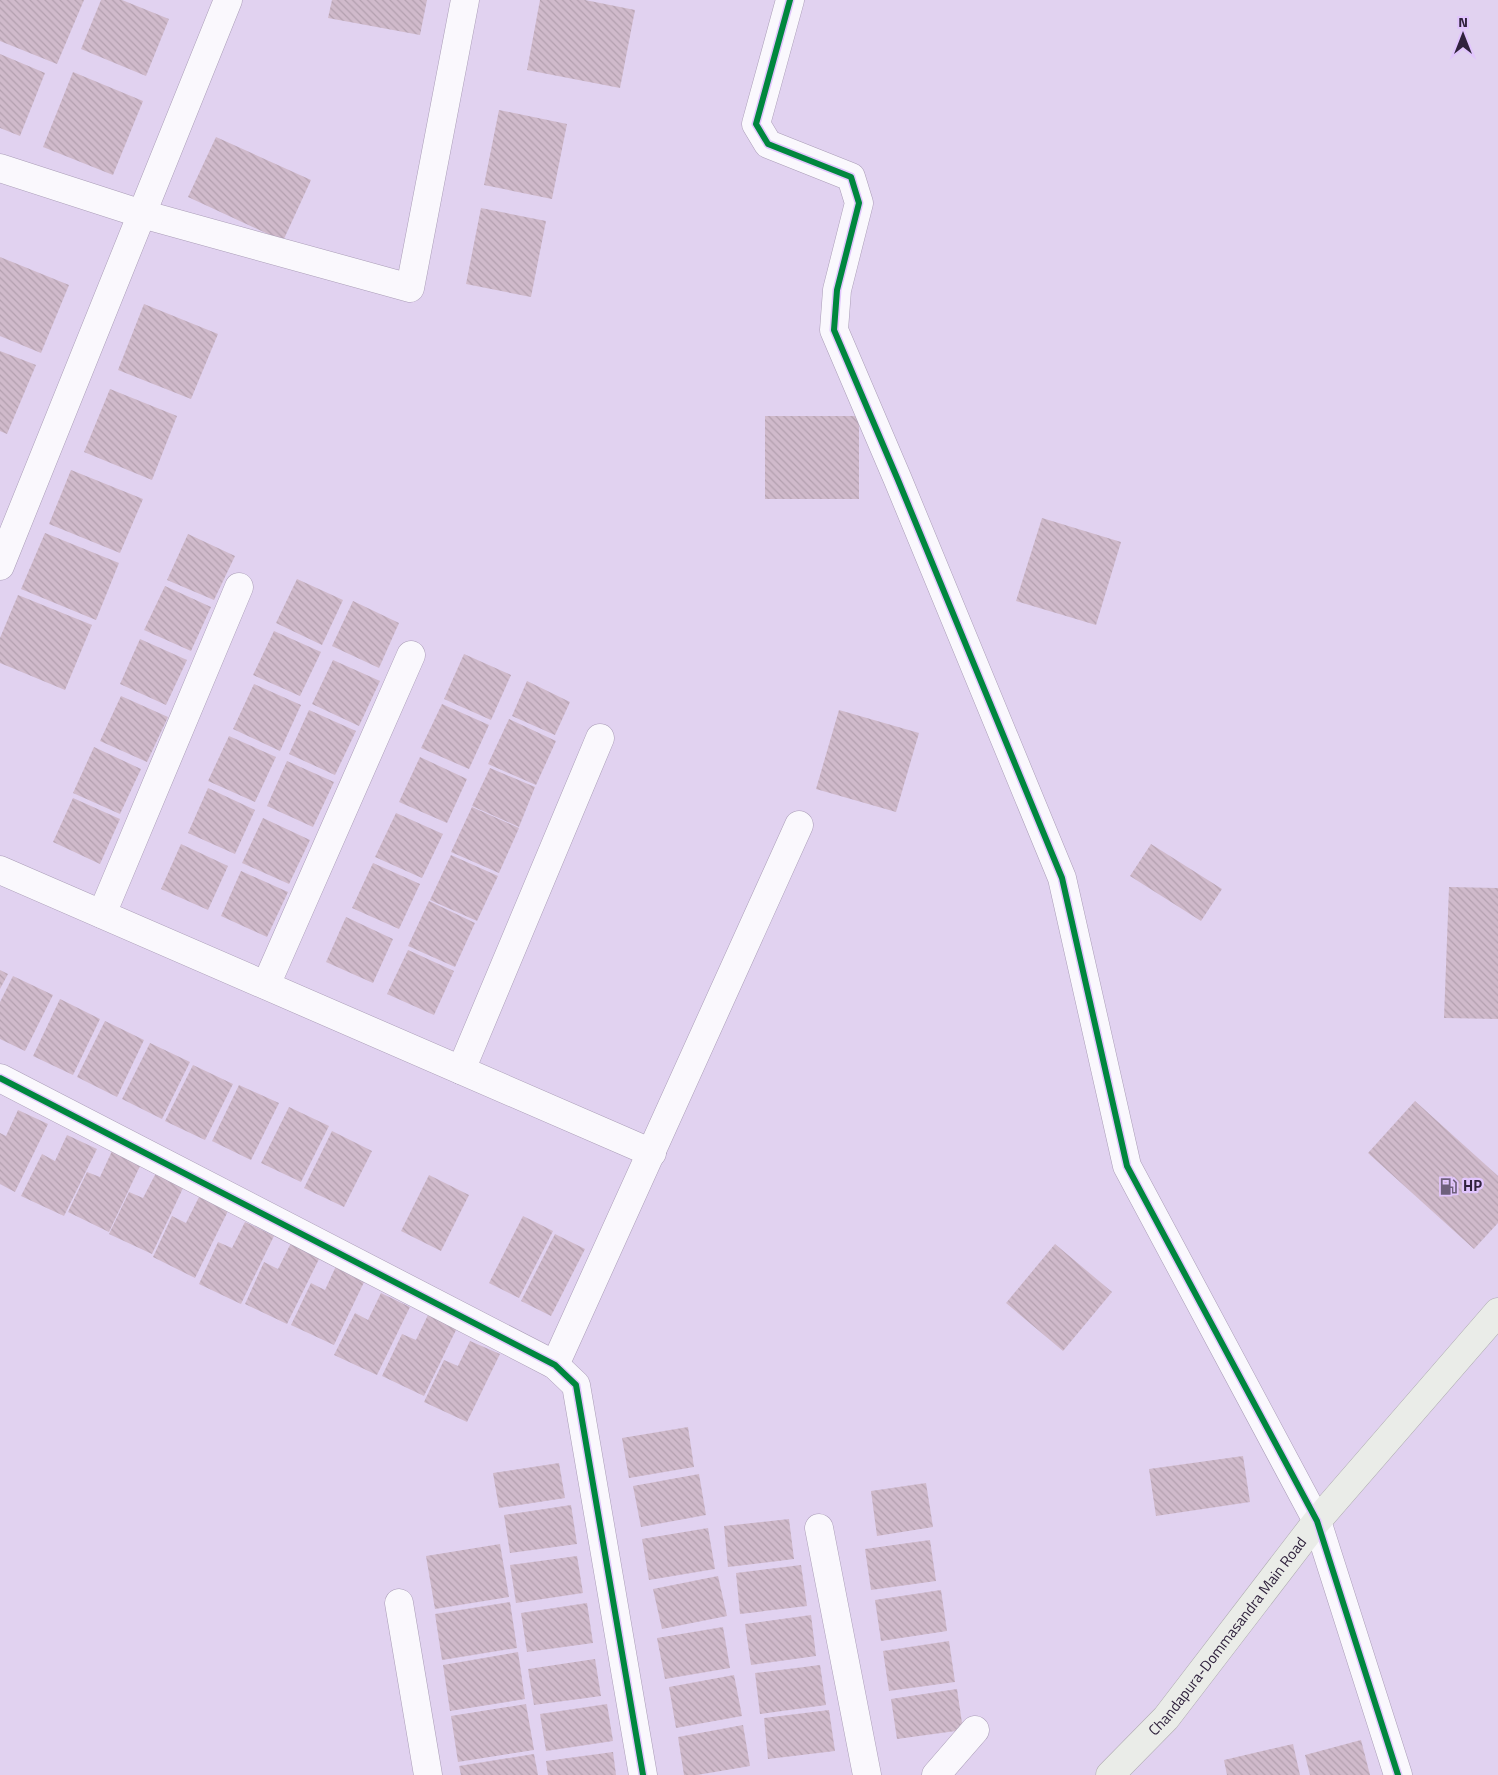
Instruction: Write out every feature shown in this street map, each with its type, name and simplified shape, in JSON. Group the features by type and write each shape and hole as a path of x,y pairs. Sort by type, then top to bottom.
{"main road":[{"name":"Chandapura-Dommasandra Main Road","path":"1110,1775 1166,1718 1317,1521 1498,1312"}],"street":[{"path":"0,566 228,0"},
{"path":"0,168 142,214 410,288 465,0"},
{"path":"790,0 756,124 768,144 852,177 859,203 837,290 834,330 1062,878 1127,1166 1317,1521 1398,1775"},
{"path":"102,914 239,587"},
{"path":"266,985 411,655"},
{"path":"462,1070 600,738"},
{"path":"555,1365 799,825"},
{"path":"0,870 652,1153"},
{"path":"0,1078 555,1365 576,1385 643,1775"},
{"path":"819,1528 867,1775"},
{"path":"399,1602 428,1775"},
{"path":"936,1775 975,1730"}],"building":[{"path":"0,0 84,0 57,64 0,41"},
{"path":"101,0 122,0 169,19 146,76 81,49"},
{"path":"332,0 427,0 420,35 328,18"},
{"path":"540,0 585,0 635,10 620,88 527,70"},
{"path":"0,54 45,73 20,136 0,128"},
{"path":"73,72 143,101 113,175 43,147"},
{"path":"499,110 567,124 552,199 484,185"},
{"path":"216,137 311,180 283,241 188,197"},
{"path":"481,208 546,221 531,297 466,284"},
{"path":"0,257 69,285 41,353 0,336"},
{"path":"144,304 218,334 191,399 118,370"},
{"path":"0,351 36,365 7,434 0,431"},
{"path":"110,389 177,416 152,480 84,452"},
{"path":"765,416 859,416 859,499 765,499"},
{"path":"71,470 143,499 120,553 49,524"},
{"path":"1042,518 1121,542 1096,625 1016,601"},
{"path":"45,533 119,563 96,620 21,589"},
{"path":"188,534 235,556 214,600 167,580"},
{"path":"297,579 343,600 322,645 276,623"},
{"path":"165,586 211,607 191,651 144,630"},
{"path":"18,595 92,625 65,690 0,663 0,638"},
{"path":"353,601 399,623 379,668 332,646"},
{"path":"274,631 321,652 300,696 253,675"},
{"path":"140,639 187,660 166,705 120,684"},
{"path":"464,654 511,675 491,720 444,699"},
{"path":"333,660 380,681 359,726 312,704"},
{"path":"527,681 570,702 555,735 512,716"},
{"path":"254,684 301,705 280,751 233,729"},
{"path":"121,696 168,717 147,762 100,741"},
{"path":"442,704 489,725 469,769 421,748"},
{"path":"309,710 356,731 335,775 289,754"},
{"path":"839,710 919,733 896,812 816,789"},
{"path":"509,719 556,741 536,785 488,764"},
{"path":"229,736 276,757 255,802 208,781"},
{"path":"94,747 141,769 120,814 73,793"},
{"path":"420,757 467,779 447,823 399,802"},
{"path":"287,761 334,782 313,827 267,806"},
{"path":"490,768 535,787 519,827 472,806"},
{"path":"208,788 255,810 235,854 188,833"},
{"path":"73,798 120,819 100,864 53,842"},
{"path":"472,807 519,828 499,873 451,852"},
{"path":"396,813 443,834 422,878 375,857"},
{"path":"263,818 310,840 289,884 242,863"},
{"path":"181,844 228,866 208,910 161,889"},
{"path":"1151,844 1222,889 1201,921 1130,876"},
{"path":"451,855 498,876 477,921 430,900"},
{"path":"373,863 420,884 399,929 352,908"},
{"path":"241,871 288,892 267,937 221,916"},
{"path":"1449,887 1498,888 1498,1019 1444,1018"},
{"path":"429,901 475,923 455,967 408,946"},
{"path":"346,917 393,939 373,983 326,962"},
{"path":"408,950 454,971 434,1015 387,994"},
{"path":"0,970 8,974 0,989"},
{"path":"13,976 53,995 25,1051 0,1039 0,1002"},
{"path":"60,999 100,1019 73,1075 33,1056"},
{"path":"105,1021 144,1040 117,1097 77,1077"},
{"path":"150,1043 190,1062 162,1119 122,1099"},
{"path":"193,1065 233,1084 205,1140 165,1121"},
{"path":"239,1085 279,1103 251,1160 212,1141"},
{"path":"1415,1101 1498,1176 1498,1223 1474,1249 1368,1153"},
{"path":"289,1107 329,1126 301,1182 261,1163"},
{"path":"18,1110 48,1124 15,1192 0,1184 0,1133 6,1136"},
{"path":"332,1131 372,1151 344,1207 304,1188"},
{"path":"67,1135 97,1149 64,1216 21,1196 42,1154 55,1161"},
{"path":"112,1151 141,1164 109,1232 68,1212 87,1172 100,1177"},
{"path":"156,1173 184,1186 152,1254 109,1234 129,1192 143,1198"},
{"path":"429,1175 469,1195 441,1251 401,1231"},
{"path":"199,1197 228,1211 195,1278 153,1257 172,1216 186,1223"},
{"path":"523,1216 553,1231 519,1298 489,1283"},
{"path":"245,1222 274,1236 241,1304 199,1284 218,1242 232,1248"},
{"path":"555,1234 585,1249 551,1316 521,1301"},
{"path":"291,1243 320,1257 287,1324 245,1304 264,1262 278,1269"},
{"path":"1055,1244 1112,1292 1063,1351 1006,1303"},
{"path":"337,1264 366,1278 334,1345 291,1325 311,1283 325,1290"},
{"path":"381,1293 410,1307 377,1375 334,1355 355,1313 368,1320"},
{"path":"428,1315 457,1328 424,1396 382,1376 402,1334 416,1340"},
{"path":"470,1341 500,1354 467,1422 424,1402 444,1360 458,1366"},
{"path":"688,1427 694,1467 629,1478 622,1438"},
{"path":"1243,1456 1250,1502 1156,1516 1149,1469"},
{"path":"559,1463 565,1498 499,1508 493,1473"},
{"path":"699,1474 706,1515 641,1527 633,1486"},
{"path":"926,1483 933,1527 877,1536 871,1491"},
{"path":"571,1505 577,1544 510,1553 504,1515"},
{"path":"789,1519 794,1559 728,1567 724,1526"},
{"path":"708,1528 715,1569 649,1580 642,1539"},
{"path":"930,1540 936,1581 871,1590 865,1549"},
{"path":"500,1544 509,1597 435,1609 426,1556"},
{"path":"577,1556 583,1593 516,1603 510,1565"},
{"path":"801,1565 807,1606 740,1614 736,1573"},
{"path":"718,1576 727,1616 662,1629 653,1589"},
{"path":"941,1590 947,1631 881,1641 875,1600"},
{"path":"510,1602 517,1648 442,1660 435,1614"},
{"path":"587,1603 593,1643 527,1652 521,1613"},
{"path":"811,1615 816,1656 751,1665 745,1624"},
{"path":"723,1627 730,1668 665,1679 657,1638"},
{"path":"949,1641 955,1682 889,1691 883,1651"},
{"path":"518,1652 525,1699 450,1711 443,1665"},
{"path":"595,1659 601,1696 534,1705 528,1669"},
{"path":"820,1665 826,1705 760,1714 755,1673"},
{"path":"734,1675 742,1716 676,1728 669,1687"},
{"path":"957,1689 963,1730 897,1739 891,1699"},
{"path":"526,1704 534,1750 458,1762 451,1716"},
{"path":"607,1704 613,1741 546,1751 540,1714"},
{"path":"829,1710 835,1751 768,1759 764,1718"},
{"path":"743,1725 750,1766 697,1775 684,1775 678,1737"},
{"path":"1361,1740 1370,1775 1310,1775 1305,1755"},
{"path":"1293,1744 1300,1775 1227,1775 1224,1760"},
{"path":"613,1752 616,1775 548,1775 546,1761"},
{"path":"534,1754 538,1775 461,1775 459,1766"}],"cycle path":[{"path":"790,0 756,124 768,144 851,177 859,203 837,290 834,330 1062,878 1127,1166 1317,1521 1398,1775"},
{"path":"0,1078 555,1365 576,1385 643,1775"}],"place":[{"name":"HP","path":"1449,1186"}]}
